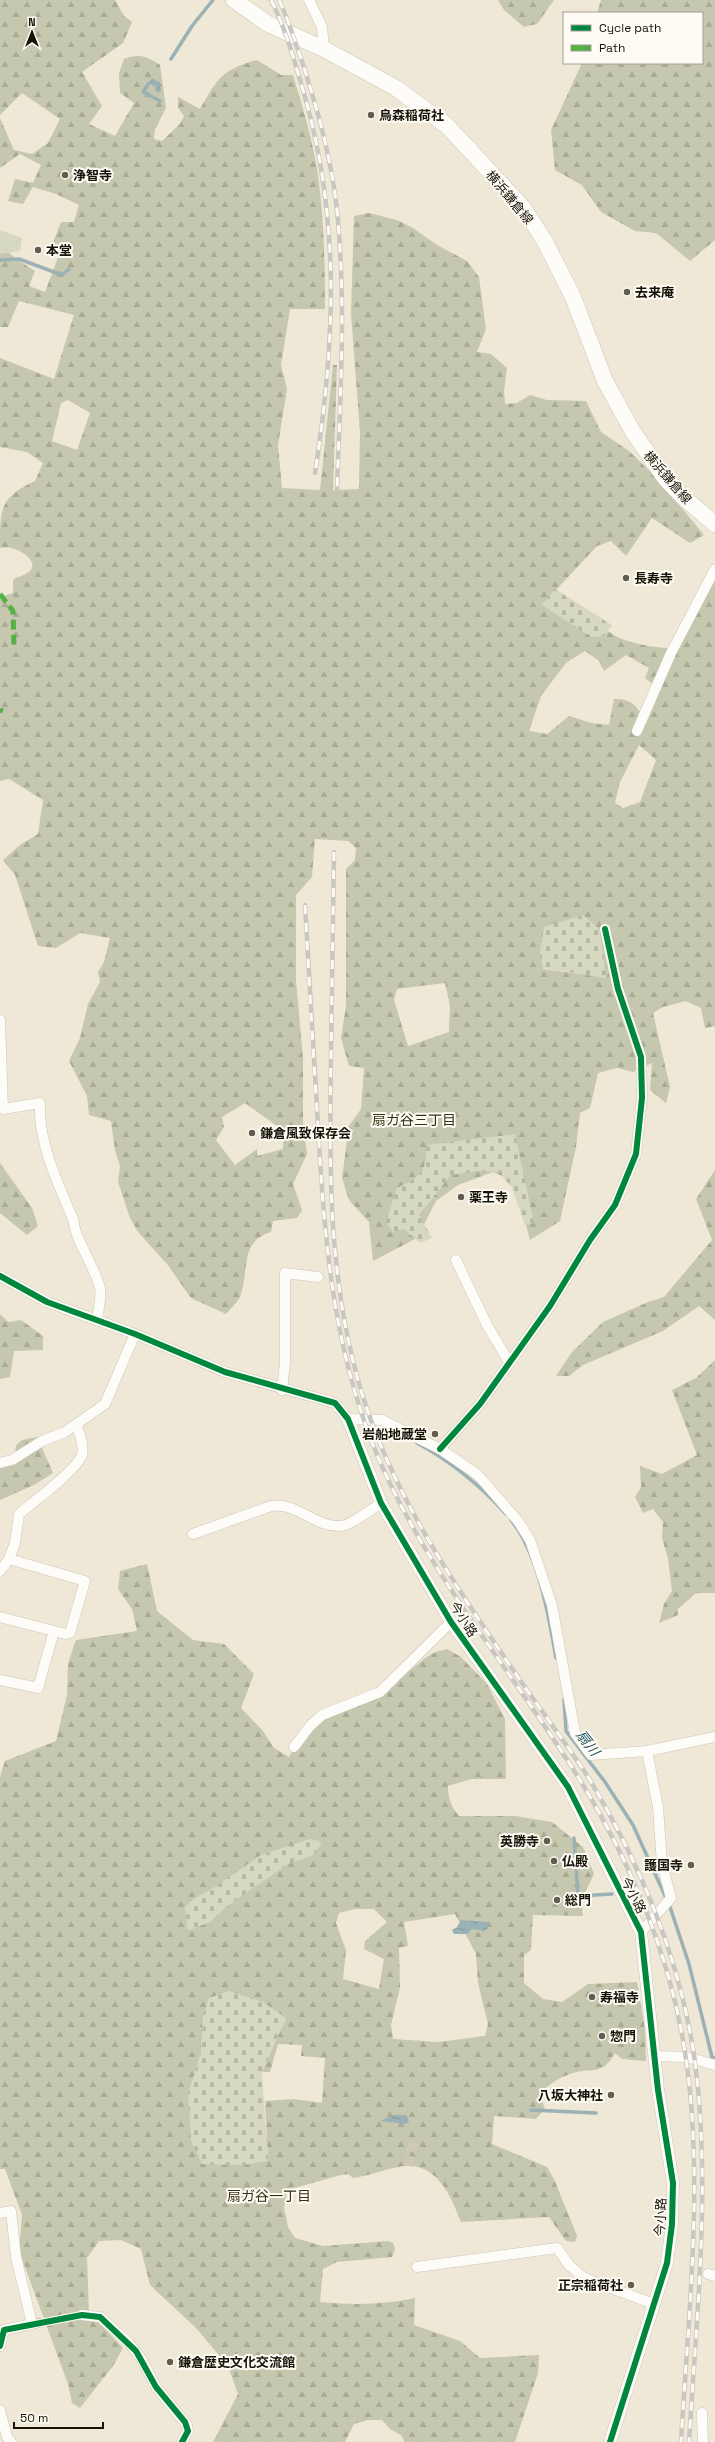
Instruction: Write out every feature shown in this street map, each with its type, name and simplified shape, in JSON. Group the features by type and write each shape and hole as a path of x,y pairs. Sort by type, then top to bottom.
{"main road":[{"name":"横浜鎌倉線","path":"234,0 268,24 324,49 396,88 446,125 524,209 544,240 573,297 605,381 633,432 665,478 684,498 715,524"}],"street":[{"path":"309,0 322,28 324,49"},
{"path":"637,731 671,653 715,569"},
{"path":"440,1449 480,1404 550,1306 590,1240 615,1205 636,1154 642,1098 641,1057 618,989 605,929"},
{"path":"0,1020 3,1109 40,1103 39,1114 45,1143 73,1219 74,1228 93,1269 100,1290 97,1319"},
{"path":"456,1260 487,1325 509,1362"},
{"path":"282,1390 285,1362 285,1274 318,1277"},
{"path":"0,1276 47,1302 135,1334 201,1363 282,1390 335,1403 348,1419 382,1420 440,1449 478,1475 518,1522 530,1540 552,1604 575,1733 591,1755 647,1751 715,1737"},
{"path":"0,1463 16,1458 42,1441 65,1432 106,1404 135,1334"},
{"name":"今小路","path":"348,1419 381,1503 451,1622 568,1787 641,1932 654,2056 672,2183 672,2224 667,2264 610,2442"},
{"path":"0,1571 9,1559 15,1543 19,1514 76,1466 82,1455 80,1436 76,1425"},
{"path":"193,1534 272,1506 283,1504 330,1526 342,1526 381,1503"},
{"path":"0,1617 66,1634 70,1633 85,1581 9,1559"},
{"path":"294,1747 310,1726 322,1715 380,1692 451,1622"},
{"path":"0,1680 38,1688 54,1631"},
{"path":"641,1932 671,1898 662,1864 658,1807 647,1751"},
{"path":"654,2056 686,2057 715,2065"},
{"path":"0,2213 11,2212 16,2257 32,2324 4,2330 0,2346"},
{"path":"417,2267 557,2248 569,2265 584,2278 654,2304"},
{"path":"82,2315 94,2315 102,2318 136,2351 156,2387 187,2425 188,2431 182,2442"},
{"path":"0,2410 7,2437 11,2442"},
{"path":"702,2414 703,2442"}],"green space":[{"path":"0,0 115,0 124,16 132,22 123,43 82,72 102,106 89,124 115,136 134,103 120,93 119,73 124,59 129,57 143,56 160,65 166,108 155,129 154,139 162,141 180,124 184,116 178,108 178,97 200,109 216,83 235,68 257,60 281,75 293,75 311,137 318,175 324,242 325,309 290,309 281,365 287,389 278,445 282,488 320,490 333,365 337,365 333,490 359,489 360,432 351,313 354,216 369,213 397,220 413,228 437,245 467,261 479,277 486,329 477,352 491,354 507,368 504,391 505,404 517,403 530,395 547,400 586,401 601,432 629,451 657,478 704,535 690,543 652,518 626,556 611,541 597,546 542,605 604,636 608,631 631,642 660,647 677,648 715,577 715,1026 705,1028 701,1008 686,1001 663,1007 653,1013 670,1087 666,1103 650,1090 652,1063 633,1072 617,1068 598,1073 590,1108 580,1113 576,1147 560,1221 530,1240 514,1181 493,1172 458,1185 436,1201 417,1238 373,1261 369,1222 349,1200 342,1178 349,1126 361,1109 364,1068 349,1066 341,1038 346,1006 346,869 355,860 356,848 348,841 315,839 312,877 296,895 296,980 303,1059 303,1121 307,1154 293,1184 302,1210 297,1218 273,1221 271,1232 261,1236 254,1242 247,1257 240,1297 226,1314 191,1298 167,1264 138,1232 130,1218 118,1182 120,1166 115,1150 111,1121 89,1115 87,1096 69,1061 80,1038 88,1004 100,982 98,972 104,962 110,938 80,933 56,948 38,946 15,875 3,860 20,845 38,834 43,800 9,779 0,781 0,597 13,593 13,581 15,578 26,574 32,568 32,563 28,557 22,553 7,547 0,548 2,513 4,506 15,493 35,481 43,463 27,452 0,447 0,358 54,379 74,315 19,301 8,327 0,327 0,244 16,259 35,271 29,286 45,292 60,252 52,245 61,222 74,222 79,205 56,194 33,187 23,204 8,201 15,179 33,183 41,165 20,154 0,168 0,118 14,150 32,154 48,143 60,119 22,93 0,115","holes":["68,400 90,413 77,450 52,441 61,403","585,651 599,661 604,671 626,655 649,668 645,678 660,690 645,720 633,704 625,700 614,699 609,725 591,723 569,716 547,734 529,731 541,696 566,663","639,745 656,760 640,802 623,808 615,803 620,782","583,915 580,974 543,969 573,919","445,983 450,1006 449,1032 408,1046 394,1000 397,989","245,1103 284,1131 283,1149 257,1156 257,1149 235,1165 216,1140 224,1127 222,1117"]},
{"path":"498,0 554,0 537,24 524,27 504,10"},
{"path":"601,0 715,0 715,240 690,261 656,233 635,231 601,212 582,185 555,170 551,130 582,64 703,64 703,12 597,12"},
{"path":"0,230 22,238 20,251 0,254"},
{"path":"555,589 612,625 604,636 591,637 542,605"},
{"path":"583,915 600,930 606,978 543,968 540,952 544,927"},
{"path":"515,1134 534,1223 525,1225 512,1188 499,1172 477,1171 451,1175 419,1215 432,1238 420,1243 404,1229 393,1232 386,1221 397,1188 417,1177 421,1172 425,1162 427,1145"},
{"path":"0,1163 32,1208 38,1226 27,1235 0,1213"},
{"path":"715,1170 715,1320 699,1306 663,1331 583,1365 569,1376 556,1376 572,1352 603,1322 648,1302 664,1297 712,1240 696,1199"},
{"path":"0,1314 8,1322 21,1320 43,1336 43,1350 14,1351 10,1377 0,1379"},
{"path":"715,1360 715,1593 696,1593 678,1609 678,1615 659,1623 664,1604 672,1591 668,1559 662,1538 663,1522 653,1509 643,1513 635,1497 641,1487 640,1466 662,1474 697,1455 672,1390 696,1378"},
{"path":"37,1437 53,1473 34,1485 0,1500 0,1465 14,1463 16,1445 22,1440"},
{"path":"147,1564 157,1611 193,1640 224,1644 254,1674 241,1708 263,1731 274,1748 289,1757 308,1720 376,1691 405,1675 426,1657 439,1651 447,1649 461,1657 487,1684 505,1719 506,1779 472,1779 448,1786 449,1799 454,1809 459,1816 515,1816 552,1822 583,1847 594,1874 581,1901 583,1916 533,1915 531,1950 524,1955 524,1983 543,1999 562,2002 588,1984 637,1982 645,2029 646,2061 622,2059 615,2053 610,2061 600,2069 578,2072 557,2080 539,2094 545,2109 536,2119 494,2116 492,2144 547,2167 554,2179 577,2236 575,2242 566,2241 549,2217 461,2222 452,2200 439,2181 422,2168 411,2166 398,2167 353,2178 348,2174 341,2175 291,2189 286,2194 284,2208 288,2227 295,2238 323,2246 388,2241 393,2243 395,2249 392,2257 337,2262 323,2269 320,2302 368,2304 415,2298 414,2325 460,2341 480,2358 539,2355 538,2373 515,2442 404,2442 402,2436 390,2429 382,2420 368,2420 354,2424 345,2442 213,2442 238,2394 228,2366 196,2328 150,2285 141,2249 121,2240 99,2241 87,2258 89,2312 123,2348 113,2366 80,2408 72,2403 68,2384 19,2251 22,2215 5,2169 0,2169 0,1777 5,1761 56,1741 67,1695 68,1663 76,1640 137,1631 132,1609 118,1589 120,1571","holes":["355,1909 374,1909 387,1922 365,1941 364,1949 384,1959 379,1989 343,1979 346,1950 336,1923 339,1913","455,1914 476,1954 478,1983 488,2024 485,2036 438,2042 393,2039 391,2025 400,1987 399,1948 408,1946 404,1922","203,2016 286,2018 262,2072 270,2072 278,2044 302,2045 301,2056 325,2058 322,2103 294,2099 265,2101 268,2161 188,2095 201,2054"]},
{"path":"310,1839 322,1842 314,1855 288,1864 227,1906 210,1922 188,1931 185,1907 195,1898 215,1887 261,1855"},
{"path":"229,1991 263,2002 286,2018 262,2072 268,2161 244,2165 202,2164 191,2140 188,2094 201,2054 203,2016 209,1998"}],"water":[{"path":"152,78 159,82 161,92 156,92 155,87 149,83"},
{"path":"461,1920 488,1922 488,1928 484,1931 472,1929 468,1934 454,1934 452,1930 457,1927"},
{"path":"394,2115 406,2115 409,2121 406,2124 380,2121"}],"waterway":[{"path":"171,59 192,26 213,0"},
{"path":"149,83 143,92 160,101"},
{"path":"0,260 19,259 62,275 69,269"},
{"name":"扇川","path":"417,1443 430,1450 464,1474 486,1493 506,1514"},
{"name":"扇川","path":"511,1520 520,1534 535,1567 546,1605 556,1658"},
{"name":"扇川","path":"564,1699 566,1731 605,1782 633,1825 666,1898"},
{"path":"574,1838 578,1896 612,1894"},
{"name":"扇川","path":"669,1904 689,1964 712,2057 715,2058"},
{"path":"531,2110 596,2113"}],"tunnel":[{"path":"409,2166 414,2139"},
{"path":"32,2324 82,2315"}],"railway":[{"path":"271,0 291,49 313,129 323,178 328,227 331,275 330,324 322,423 315,473"},
{"path":"279,0 297,46 317,110 330,165 336,202 342,288 341,389 337,490"},
{"path":"334,852 330,1098 331,1184 337,1270 351,1355 363,1397 377,1436 393,1473 412,1510 432,1546 476,1616 590,1780 629,1852 661,1928 674,1967 685,2007 693,2047 701,2132 702,2221 698,2310 689,2442"},
{"path":"305,905 320,1166 327,1247 339,1327 359,1406 373,1445 394,1491 417,1535 471,1620 556,1743 583,1785 619,1849 661,1951 680,2023 686,2059 694,2153 693,2250 681,2442"}],"marked path":[{"path":"0,594 13,611 14,647"}],"cycle path":[{"path":"440,1449 480,1404 550,1306 590,1240 615,1205 636,1154 642,1098 641,1057 618,989 605,929"},
{"path":"0,1276 47,1302 135,1334 225,1372 335,1403 348,1419 381,1503 451,1622 568,1787 641,1932 658,2090 673,2183 672,2224 667,2263 610,2442"},
{"path":"0,2346 4,2330 82,2315 100,2317 136,2351 156,2387 185,2422 188,2431 182,2442"}],"place":[{"name":"烏森稲荷社","path":"371,115"},
{"name":"浄智寺","path":"65,175"},
{"name":"本堂","path":"38,250"},
{"name":"去来庵","path":"627,292"},
{"name":"長寿寺","path":"626,578"},
{"name":"鎌倉風致保存会","path":"252,1133"},
{"name":"薬王寺","path":"461,1197"},
{"name":"岩船地蔵堂","path":"435,1434"},
{"name":"英勝寺","path":"547,1841"},
{"name":"仏殿","path":"554,1861"},
{"name":"護国寺","path":"691,1865"},
{"name":"総門","path":"557,1900"},
{"name":"寿福寺","path":"592,1997"},
{"name":"惣門","path":"602,2036"},
{"name":"八坂大神社","path":"611,2095"},
{"name":"正宗稲荷社","path":"631,2285"},
{"name":"鎌倉歴史文化交流館","path":"170,2362"}],"district":[{"name":"扇ガ谷三丁目","path":"414,1120"},
{"name":"扇ガ谷一丁目","path":"269,2196"}]}
